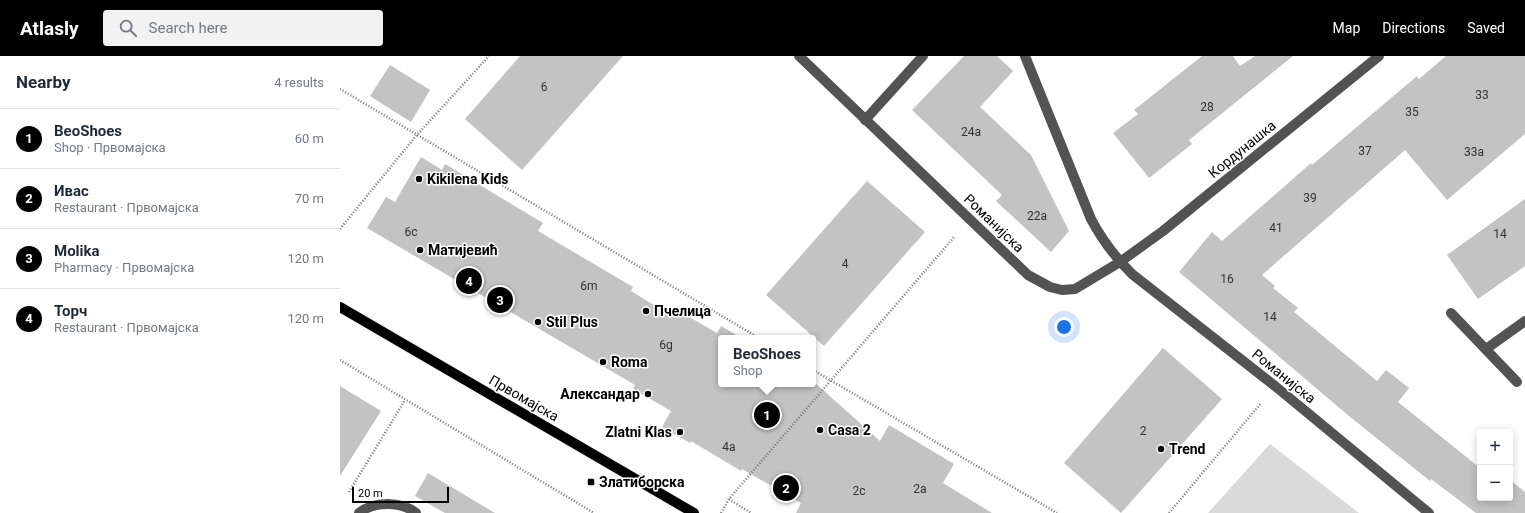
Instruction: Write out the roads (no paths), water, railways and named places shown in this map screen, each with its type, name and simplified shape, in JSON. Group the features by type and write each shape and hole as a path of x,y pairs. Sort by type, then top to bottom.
{"main road":[{"name":"Првомајска","path":"340,307 694,513"}],"street":[{"name":"Романијска","path":"799,56 1028,275 1050,287 1062,290 1075,289 1120,262"},
{"path":"865,120 923,56"},
{"name":"Романијска","path":"1025,56 1091,219 1100,237 1120,262 1132,274 1275,386 1429,513"},
{"name":"Кордунашка","path":"1120,262 1163,231 1379,56"},
{"path":"1451,314 1517,382"},
{"path":"1486,349 1525,321"},
{"path":"359,513 378,505 396,504 416,513"}],"place":[{"name":"Kikilena Kids","path":"419,179"},
{"name":"Матијевић","path":"420,250"},
{"name":"Торч","path":"469,281"},
{"name":"Molika","path":"500,300"},
{"name":"Пчелица","path":"646,311"},
{"name":"Stil Plus","path":"538,322"},
{"name":"Roma","path":"603,362"},
{"name":"Александар","path":"648,394"},
{"name":"BeoShoes","path":"767,415"},
{"name":"Casa 2","path":"820,430"},
{"name":"Zlatni Klas","path":"680,432"},
{"name":"Trend","path":"1161,449"},
{"name":"Златиборска","path":"591,482"},
{"name":"Ивас","path":"786,488"}]}
